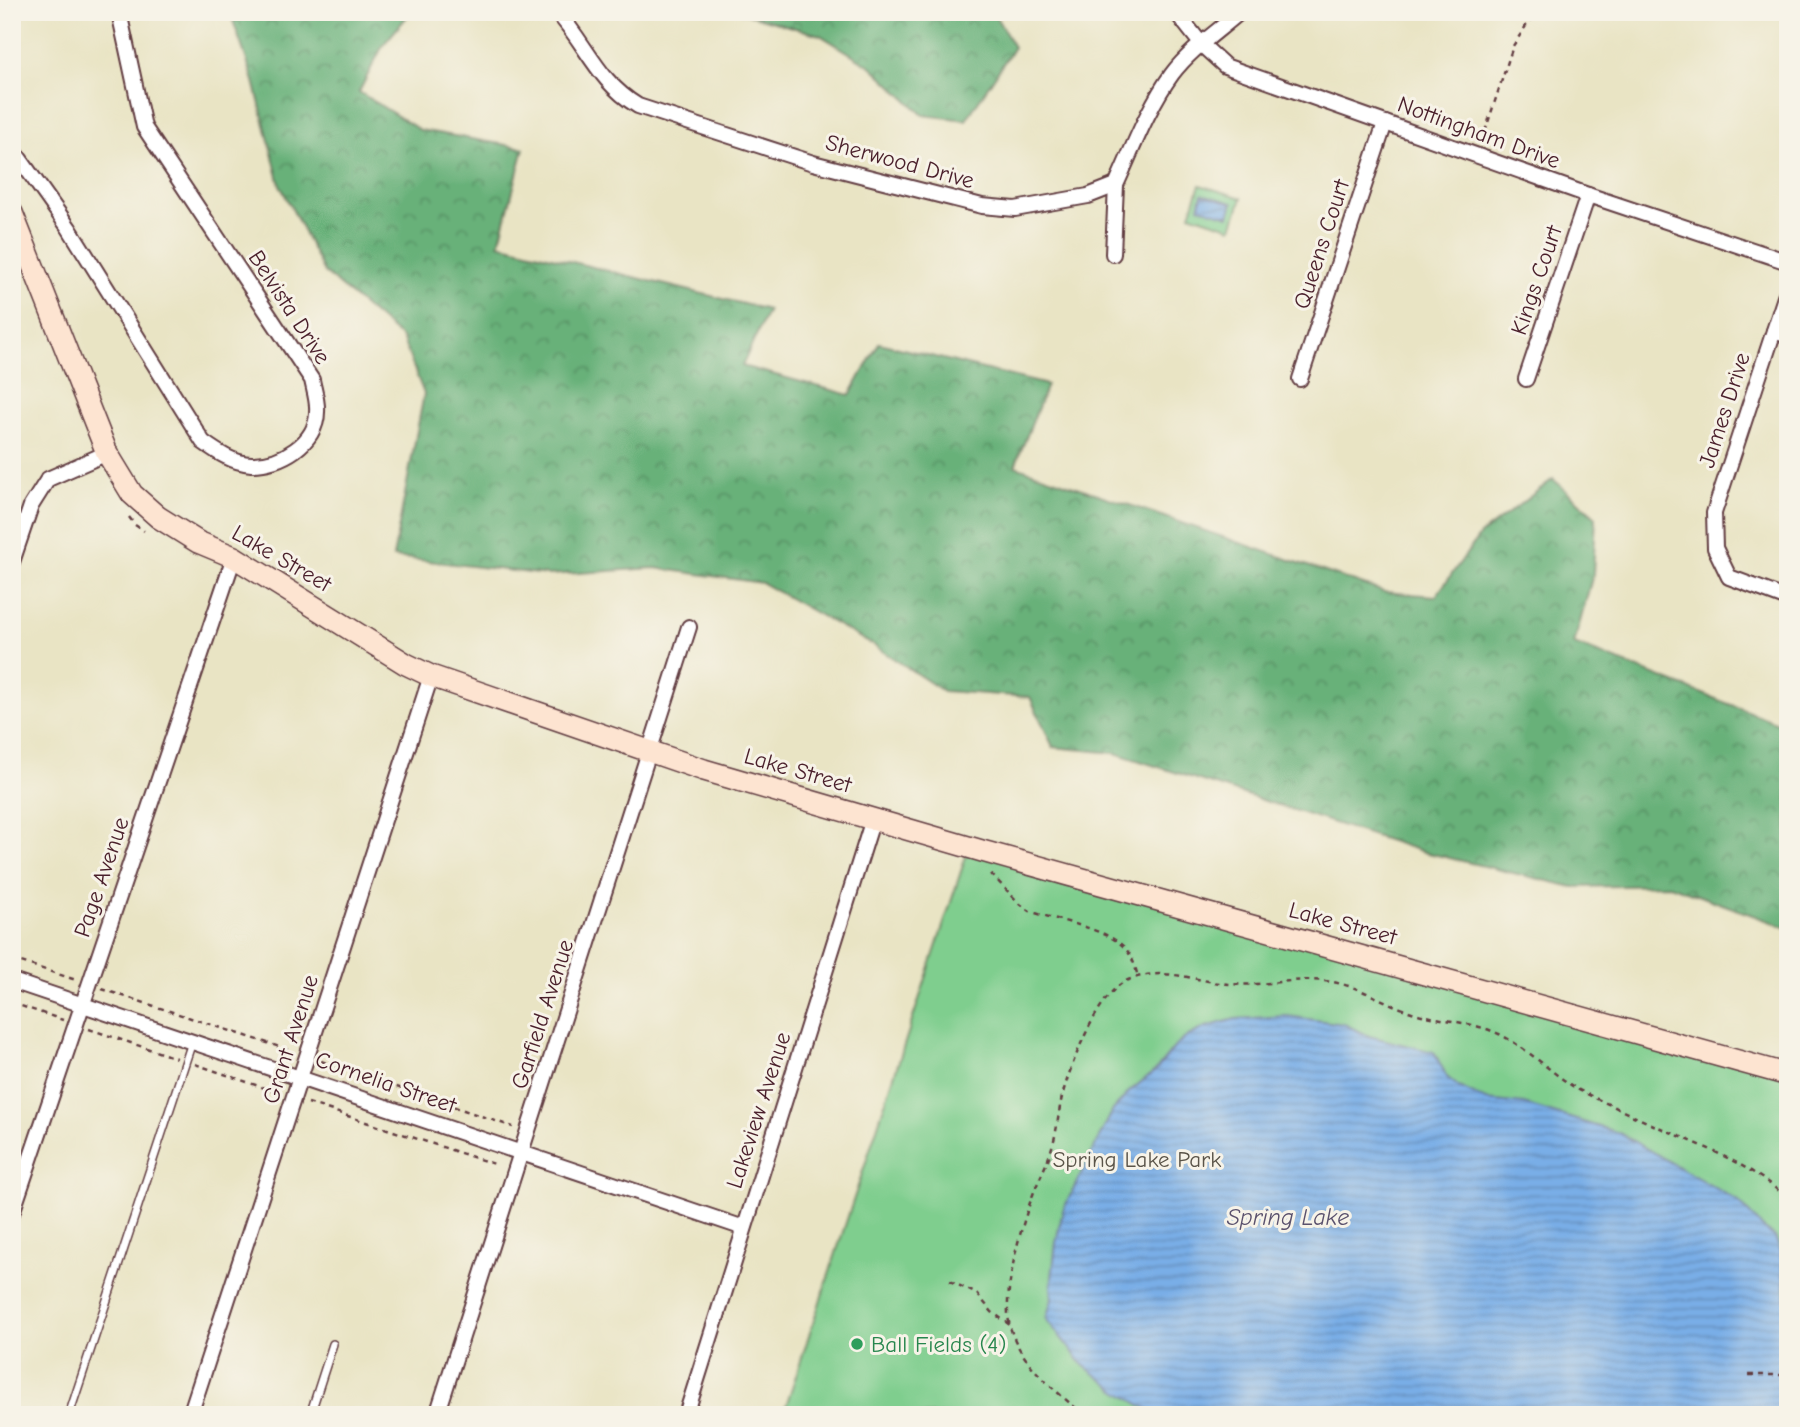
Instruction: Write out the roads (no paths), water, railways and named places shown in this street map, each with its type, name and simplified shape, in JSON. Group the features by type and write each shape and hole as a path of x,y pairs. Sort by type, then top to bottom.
{"street":[{"name":"Belvista Drive","path":"12,152 18,155 69,228 203,442 222,456 251,464 285,458 306,441 318,414 313,380 144,127 119,12"},
{"name":"Sherwood Drive","path":"557,12 619,95 638,106 813,163 982,206 1015,209 1088,196 1116,185"},
{"name":"Nottingham Drive","path":"1175,12 1202,45 1226,66 1588,195 1788,262"},
{"path":"1113,254 1116,185 1153,106 1172,74 1240,12"},
{"name":"Queens Court","path":"1300,379 1385,123"},
{"name":"Kings Court","path":"1527,379 1588,195"},
{"name":"Lake Street","path":"12,213 107,453 132,494 158,517 198,542 234,557 406,664 430,676 650,752 873,819 1788,1075"},
{"name":"James Drive","path":"1788,288 1781,333 1714,513 1715,548 1729,577 1788,599"},
{"path":"12,562 31,506 48,479 107,453"},
{"name":"Page Avenue","path":"12,1213 234,557"},
{"name":"Garfield Avenue","path":"437,1415 689,627"},
{"name":"Grant Avenue","path":"190,1415 430,676"},
{"name":"Lakeview Avenue","path":"686,1415 873,819"},
{"name":"Cornelia Street","path":"12,981 744,1228"}],"lane":[{"path":"69,1415 193,1041"},
{"path":"310,1415 333,1344"}],"water":[{"path":"1202,194 1233,203 1229,216 1199,207"},
{"name":"Spring Lake","path":"1287,1016 1344,1024 1369,1036 1434,1052 1447,1077 1459,1087 1486,1100 1524,1104 1619,1133 1738,1201 1775,1237 1781,1251 1788,1320 1788,1415 1157,1415 1116,1390 1083,1365 1046,1319 1052,1299 1056,1242 1063,1210 1113,1110 1188,1036 1206,1027 1235,1019"}],"place":[{"name":"Ball Fields (4)","path":"857,1344"}],"park label":[{"name":"Spring Lake Park","path":"1137,1159"}]}
